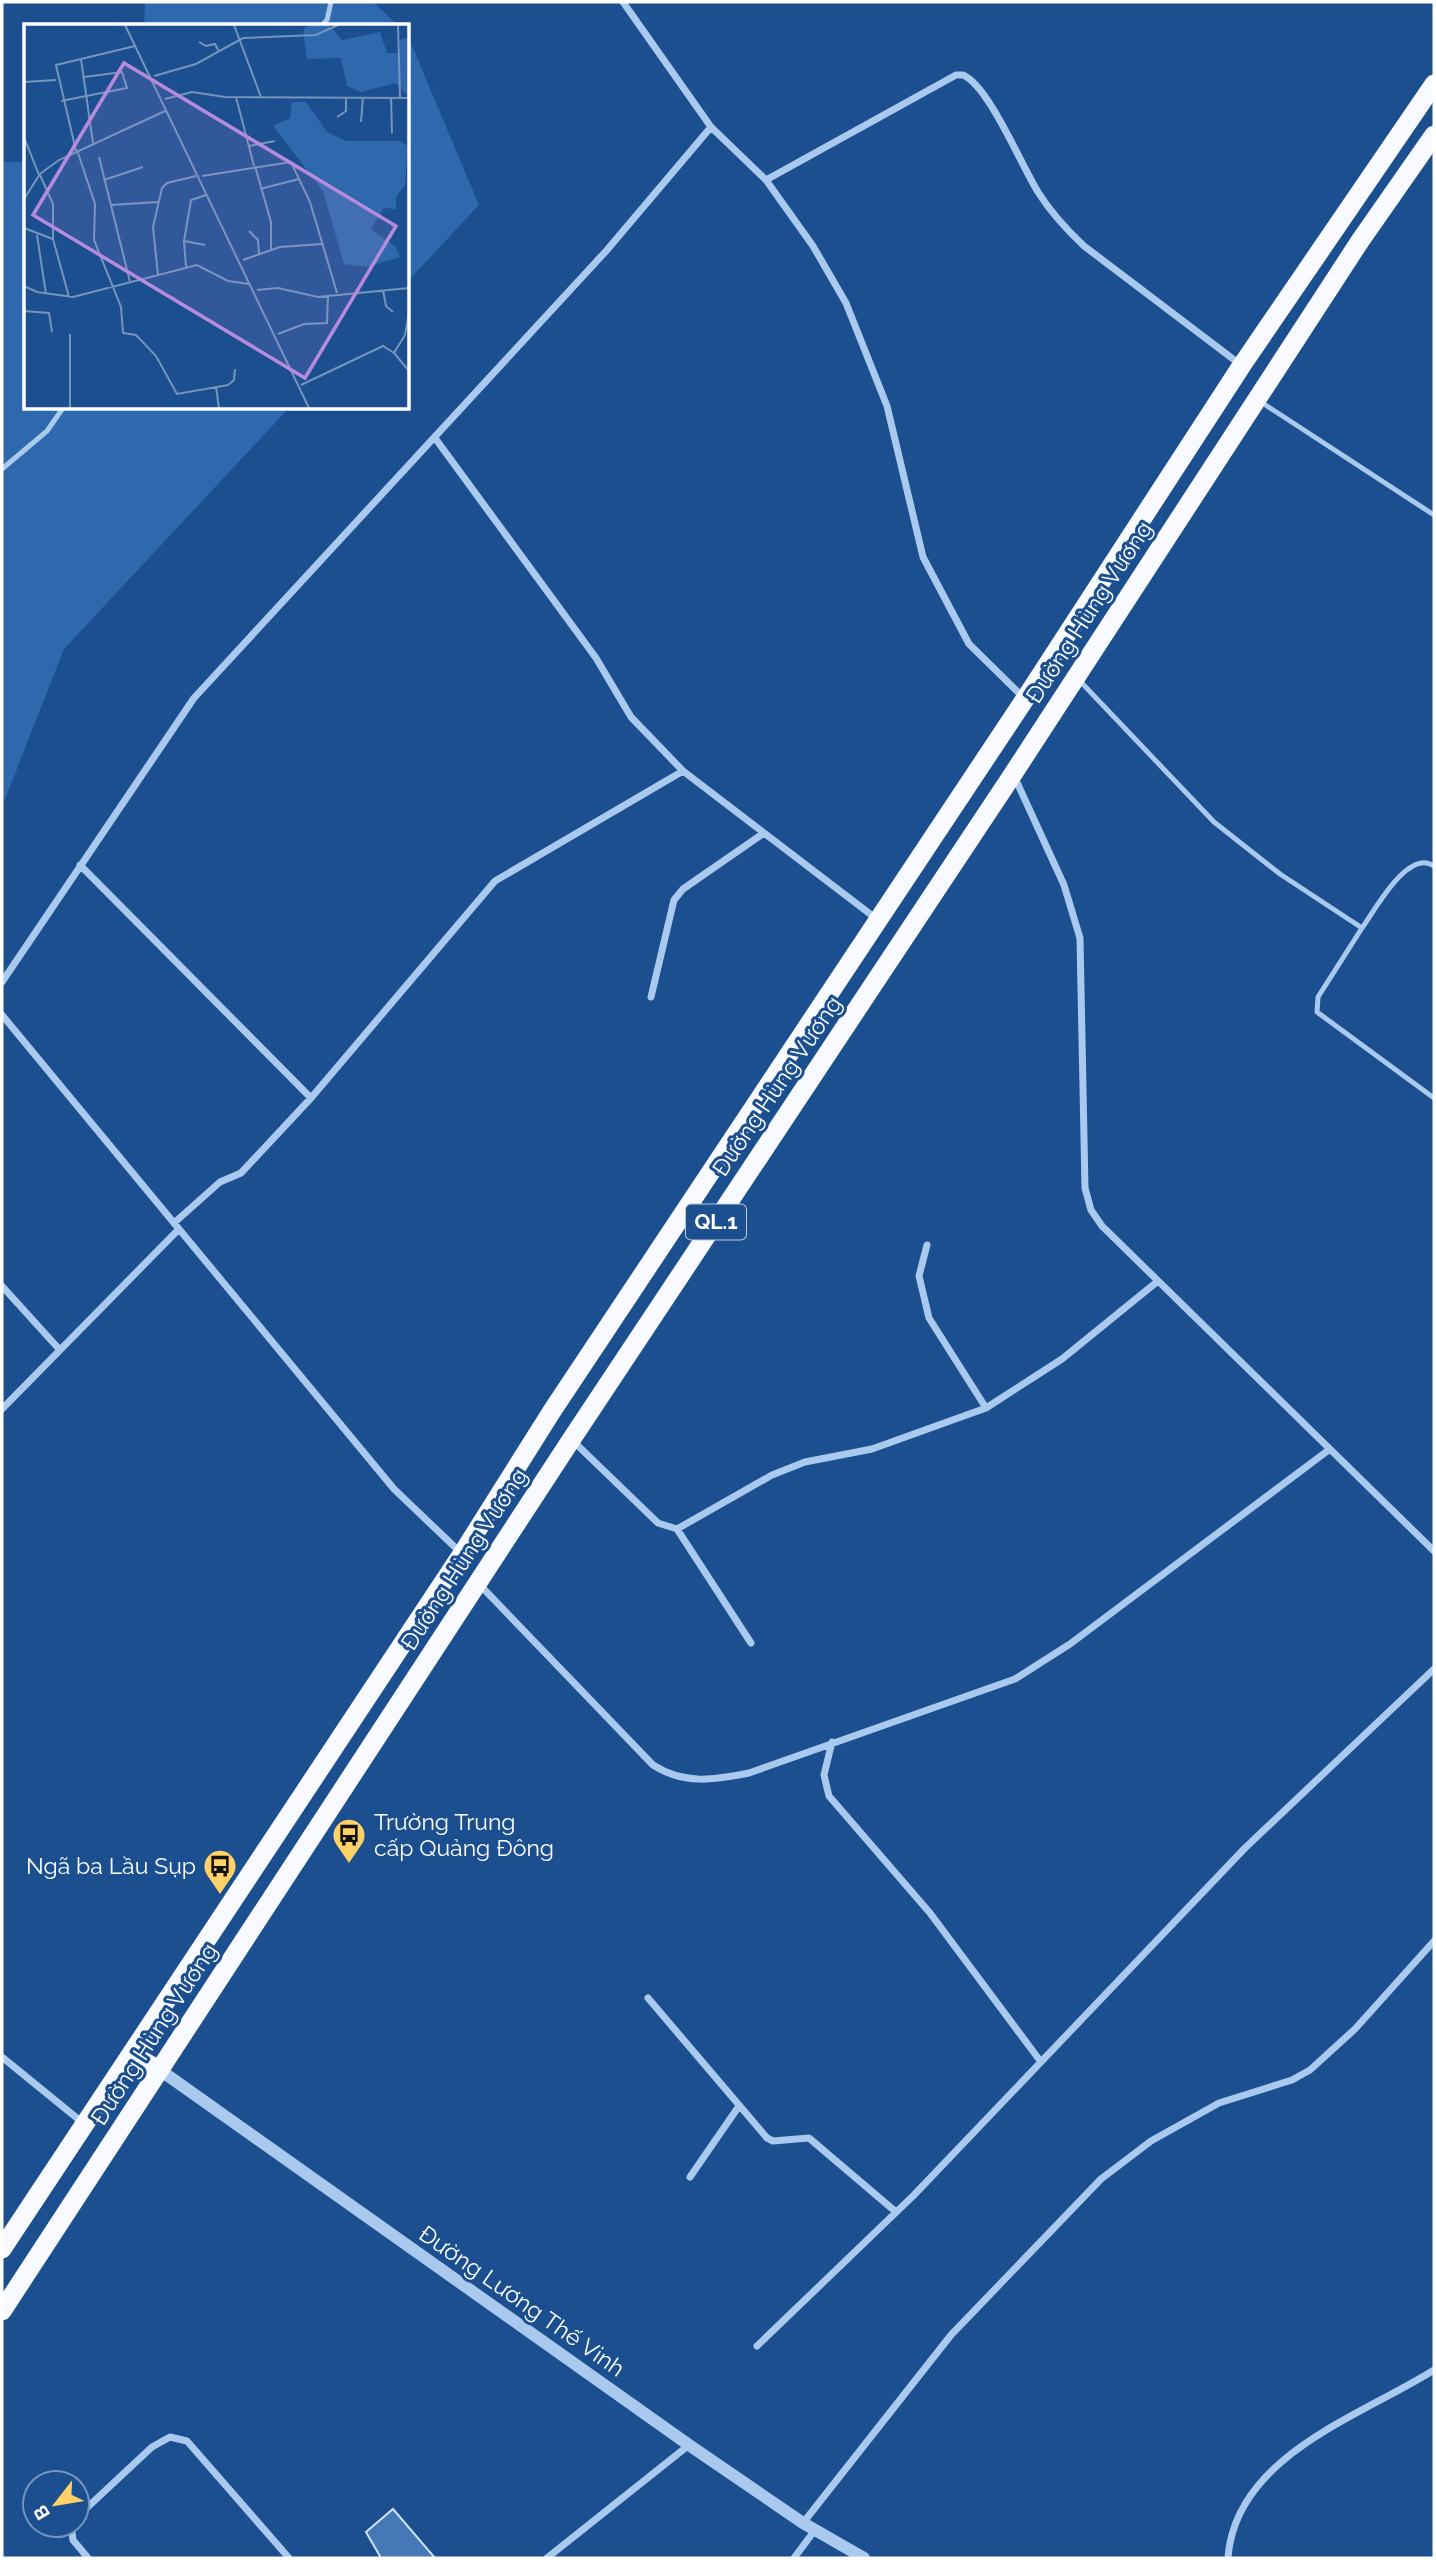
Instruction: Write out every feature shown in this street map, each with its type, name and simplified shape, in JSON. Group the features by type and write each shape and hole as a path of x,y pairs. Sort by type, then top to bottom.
{"highway":[{"name":"Đường Hùng Vương","path":"2,2249 462,1554 552,1411 1025,699 1242,365 1434,84"},
{"name":"Đường Hùng Vương","path":"2,2311 572,1440 1013,775 1360,241 1434,135"}],"main road":[{"path":"132,2054 160,2070"}],"street":[{"path":"623,2 711,127 766,180 813,246 846,303 887,406 923,557 969,644 1025,699"},
{"path":"766,180 956,75 963,75 980,88 1037,191 1063,226 1084,246 1242,365"},
{"path":"2,982 194,698 607,250 711,127"},
{"path":"435,439 596,658 631,717 683,771 878,920"},
{"path":"2,1409 220,1182 241,1173 311,1098 495,881 683,771"},
{"path":"1013,775 1064,886 1080,938 1087,1199 1102,1226 1434,1551"},
{"path":"651,997 674,900 683,889 764,833"},
{"path":"80,865 311,1098"},
{"path":"2,1015 394,1489 462,1554"},
{"path":"927,1245 919,1276 929,1318 986,1408"},
{"path":"677,1529 772,1475 805,1462 872,1449 986,1408 1062,1359 1158,1281"},
{"path":"2,1286 59,1349"},
{"path":"572,1440 658,1523 677,1529 751,1643"},
{"path":"478,1583 653,1765 669,1775 691,1780 717,1779 749,1773 1015,1679 1070,1644 1330,1449"},
{"path":"757,2346 896,2212 1245,1848 1434,1669"},
{"path":"832,1742 824,1775 829,1796 930,1913 1041,2062"},
{"path":"803,2523 951,2335 1101,2179 1151,2141 1219,2103 1292,2080 1310,2070 1355,2029 1434,1941"},
{"path":"648,1998 739,2106 773,2141 809,2138 896,2212"},
{"path":"2,2057 84,2124"},
{"name":"Đường Lương Thế Vinh","path":"160,2070 689,2445 803,2523 864,2558"},
{"path":"690,2177 739,2106"},
{"path":"1228,2558 1241,2513 1274,2469 1300,2444 1434,2370"},
{"path":"91,2503 152,2447 170,2437 187,2441 289,2558"},
{"path":"547,2558 689,2445"},
{"path":"794,2558 815,2530"},
{"path":"73,2539 88,2558"}],"lane":[{"path":"323,24 327,20 331,2"},
{"path":"1256,400 1434,515"},
{"path":"2,468 47,431 62,410"},
{"path":"1076,677 1214,821 1280,874 1362,928"},
{"path":"1434,856 1432,865 1415,864 1402,872 1318,997 1317,1012 1434,1098"}],"shaded area":[{"path":"145,2 373,2 397,24 144,24"},
{"path":"410,41 479,205 410,279"},
{"path":"2,162 24,162 24,410 287,410 64,649 2,807"}],"building":[{"path":"393,2509 435,2558 381,2558 366,2532"}],"place":[{"name":"Trường Trung cấp Quảng Đông","path":"349,1865"},
{"name":"Ngã ba Lầu Sụp","path":"220,1896"}]}
